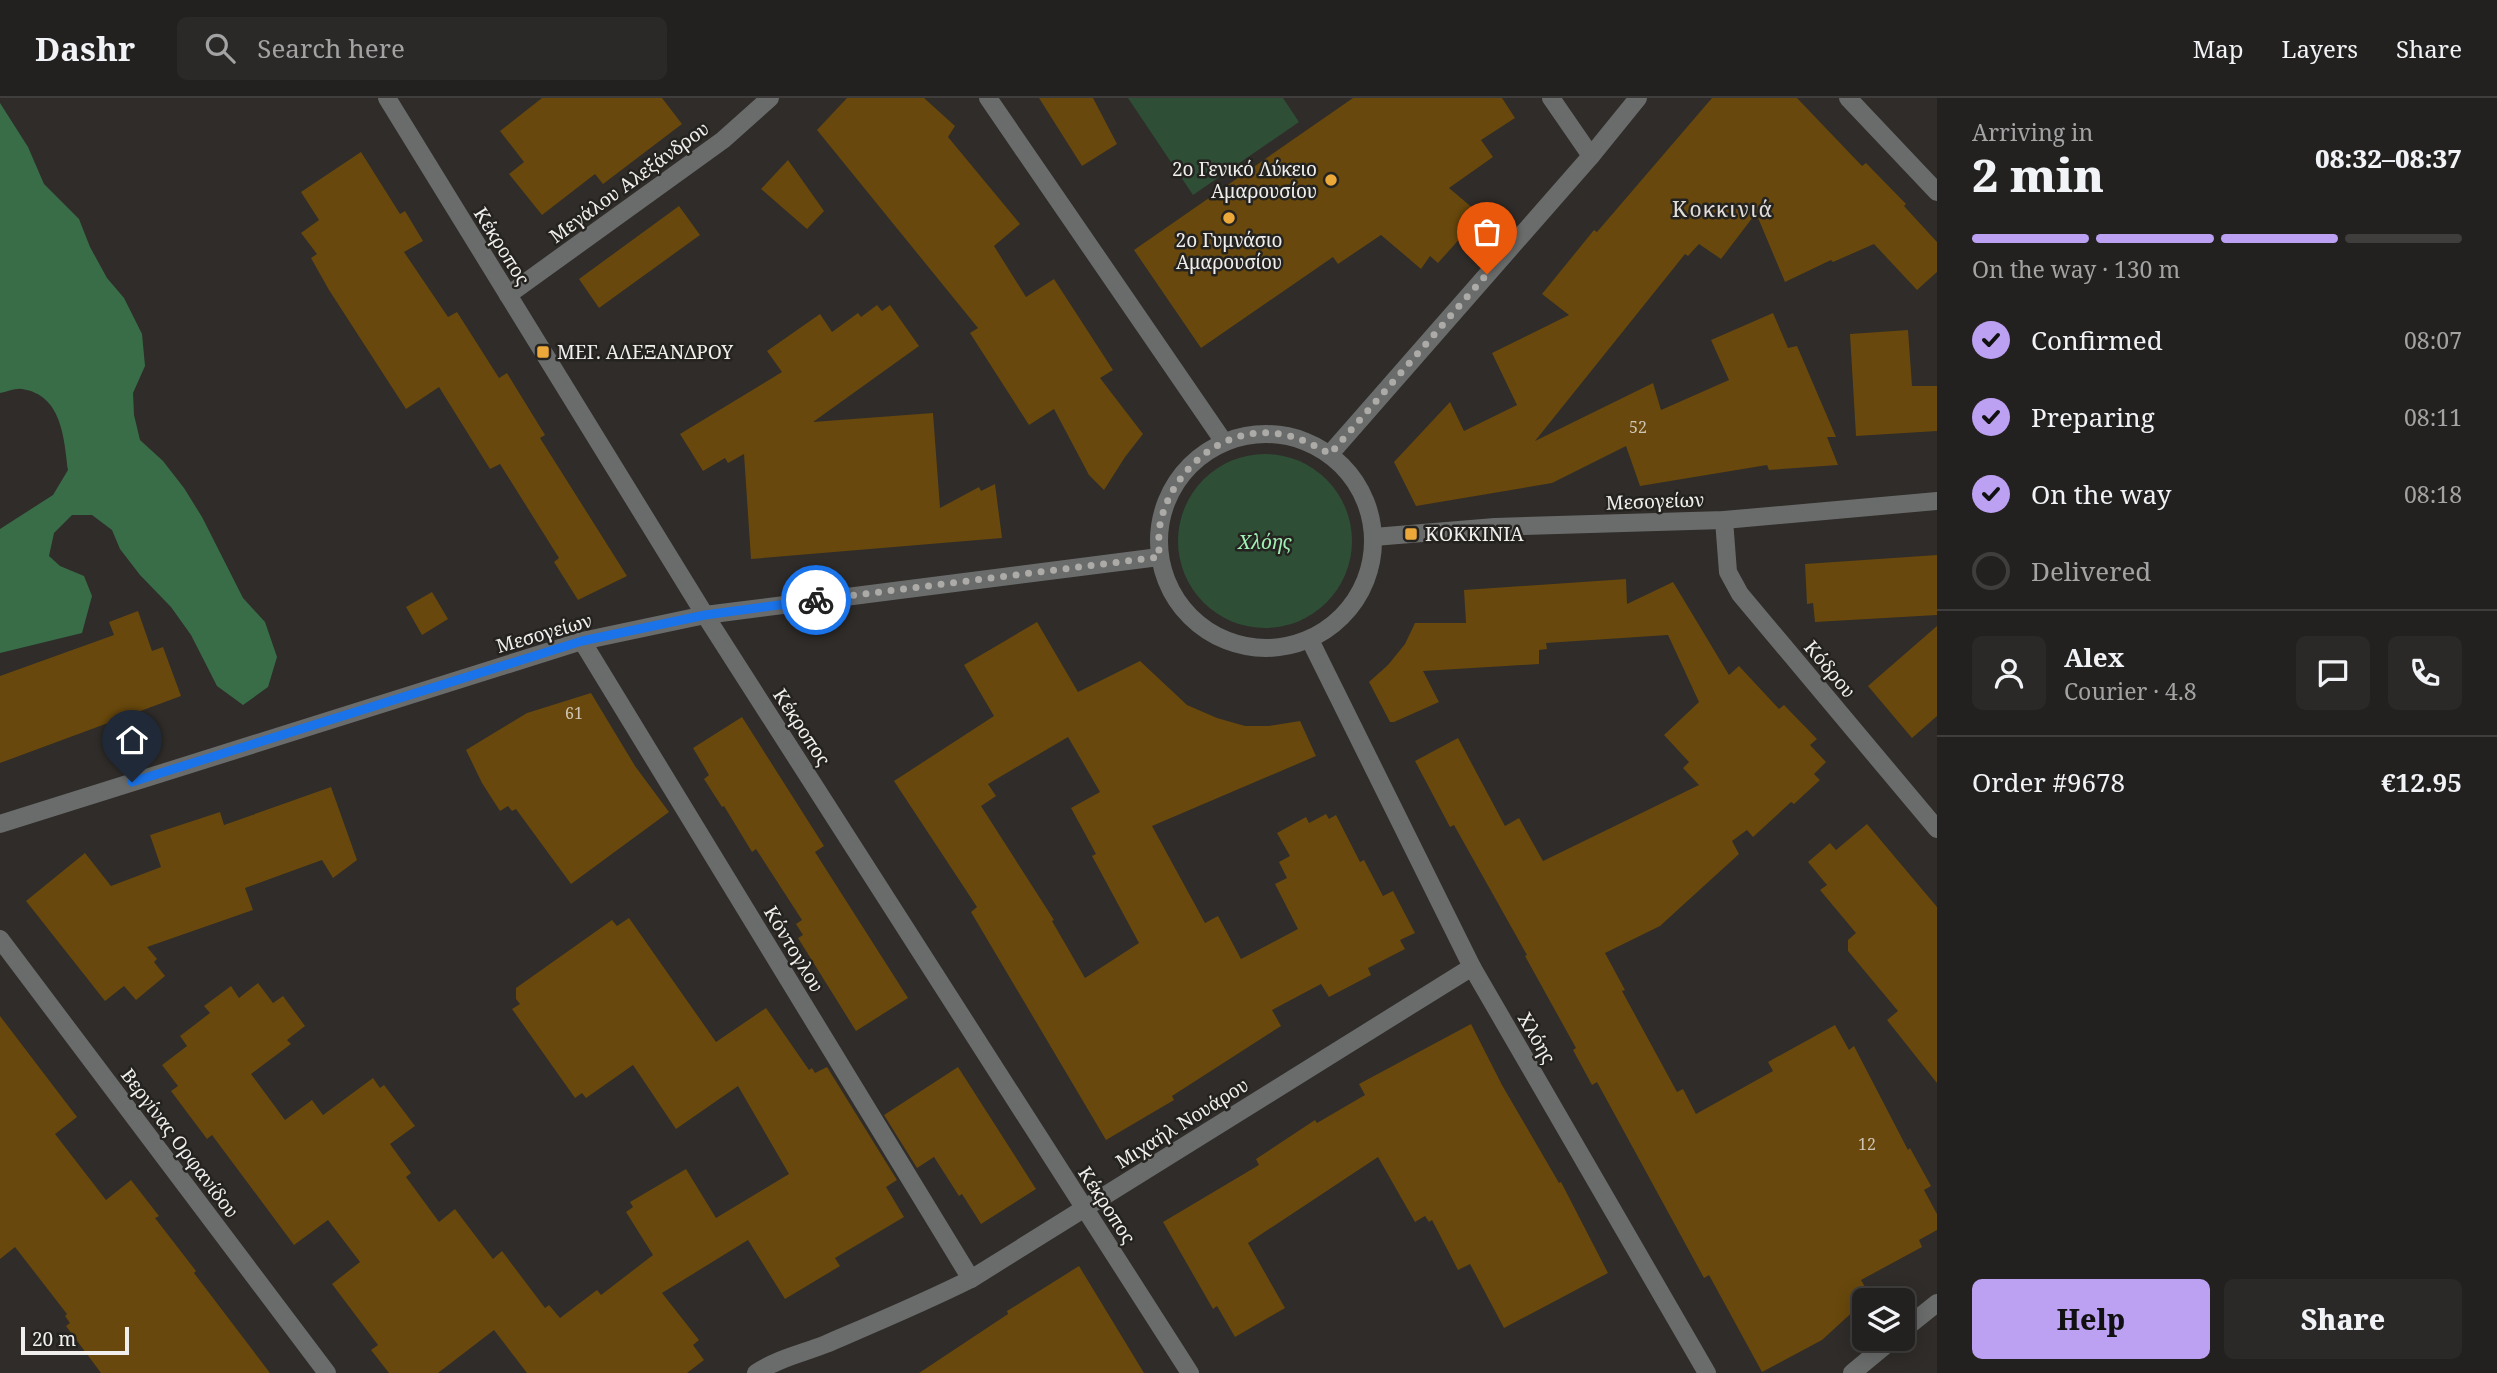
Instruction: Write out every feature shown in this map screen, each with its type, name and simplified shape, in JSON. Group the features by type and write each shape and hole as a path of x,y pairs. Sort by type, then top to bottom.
{"street":[{"name":"Κέκροπος","path":"387,98 705,615 1190,1373"},
{"name":"Μεγάλου Αλεξάνδρου","path":"508,295 723,140 770,98"},
{"path":"988,98 1224,442"},
{"path":"1551,98 1591,156"},
{"path":"1330,454 1591,156 1638,98"},
{"path":"1848,98 1937,192"},
{"path":"1250,434 1278,434 1306,441 1330,454 1348,470 1370,513 1374,537 1370,569 1357,598 1337,623 1310,640 1278,649 1245,648 1214,636 1188,616 1169,589 1159,557 1160,522 1172,489 1194,461 1224,442 1250,434"},
{"name":"Μεσογείων","path":"1374,537 1495,527 1724,520 1937,501"},
{"name":"Κόδρου","path":"1724,520 1728,572 1740,594 1937,829"},
{"name":"Μεσογείων","path":"0,824 582,641 705,615 1159,557"},
{"name":"Χλόης","path":"1310,640 1472,967 1707,1373"},
{"name":"Κόντογλου","path":"582,641 971,1279"},
{"name":"Βεργίνας Ορφανίδου","path":"0,939 327,1373"},
{"name":"Μιχαήλ Νουάρου","path":"756,1373 777,1367 920,1305 971,1279 1472,967"},
{"path":"1915,1321 1937,1303"},
{"path":"1852,1373 1879,1351"}],"green space":[{"path":"1128,98 1283,98 1299,122 1193,195"},
{"path":"0,103 28,147 44,184 79,219 90,247 107,278 124,298 142,334 145,366 133,393 134,415 140,440 163,461 184,488 202,517 243,598 265,622 277,657 268,687 243,705 217,686 191,635 171,607 140,575 120,549 112,530 92,515 72,515 54,533 49,556 60,566 84,576 92,596 82,633 0,653 0,529 53,495 68,470 62,432 53,409 46,400 22,389 0,393"},
{"name":"Χλόης","path":"1265,454 1298,461 1326,480 1345,508 1352,541 1345,574 1326,602 1298,621 1265,628 1232,621 1204,602 1185,574 1178,541 1185,508 1204,480 1232,461"}],"building":[{"path":"542,98 662,98 682,124 603,184 595,174 542,215 509,174 524,162 500,131"},
{"path":"847,98 924,98 955,126 948,137 1020,224 994,246 1026,297 1054,279 1113,370 1100,378 1143,434 1104,490 1089,475 1054,409 1029,425 970,333 978,328 817,130"},
{"path":"1039,98 1093,98 1117,144 1082,166"},
{"path":"1353,98 1502,98 1515,118 1481,140 1493,157 1449,188 1481,215 1438,263 1430,256 1421,269 1381,235 1338,264 1333,257 1201,348 1134,250"},
{"path":"1712,98 1797,98 1862,166 1866,163 1906,204 1904,206 1937,242 1937,272 1917,290 1874,244 1833,262 1831,260 1785,282 1756,213 1721,259 1699,244 1688,256 1685,254 1535,441 1653,383 1661,410 1729,380 1711,340 1773,313 1788,348 1797,346 1836,437 1827,437 1838,465 1769,470 1767,465 1640,486 1626,446 1552,483 1416,506 1394,462 1450,402 1464,431 1517,405 1492,353 1569,315 1542,294 1594,230 1597,232"},
{"path":"361,152 400,214 405,211 423,241 404,252 448,317 457,312 499,378 507,373 545,435 540,438 627,576 578,600 554,562 559,558 500,464 490,469 439,387 406,409 329,290 311,258 317,254 301,233 319,220 301,192"},
{"path":"788,160 824,211 807,229 761,189"},
{"path":"679,206 700,235 599,308 579,279"},
{"path":"877,305 882,311 890,305 919,346 813,422 933,413 940,508 979,487 981,491 995,484 1002,538 751,559 744,454 728,463 725,458 703,471 680,434 782,372 767,351 820,314 832,332 858,313 861,317"},
{"path":"1908,330 1912,386 1937,386 1937,431 1856,436 1850,334"},
{"path":"1937,555 1937,615 1815,622 1813,603 1807,604 1805,564"},
{"path":"1626,579 1627,604 1673,582 1729,675 1739,666 1779,709 1784,705 1817,739 1810,745 1826,762 1814,774 1820,780 1794,804 1791,802 1753,837 1747,830 1732,841 1739,854 1660,926 1605,953 1625,990 1622,991 1677,1092 1683,1089 1696,1114 1773,1071 1768,1062 1835,1025 1849,1050 1854,1046 1908,1150 1910,1148 1931,1186 1924,1190 1937,1214 1937,1230 1919,1240 1922,1247 1861,1280 1866,1288 1852,1288 1852,1312 1822,1340 1762,1372 1709,1275 1704,1278 1597,1082 1592,1085 1573,1050 1576,1048 1525,956 1527,955 1454,825 1450,827 1415,761 1458,738 1505,826 1519,818 1543,861 1699,785 1683,768 1689,762 1664,735 1699,702 1668,635 1546,643 1547,649 1539,650 1539,664 1423,671 1439,702 1390,722 1369,682 1388,665 1405,644 1415,623 1466,623 1464,590"},
{"path":"432,592 448,619 422,635 406,607"},
{"path":"138,611 152,651 163,647 181,696 0,763 0,676 114,635 109,622"},
{"path":"1037,622 1078,692 1140,661 1187,705 1217,718 1245,726 1269,726 1300,721 1316,756 1152,826 1205,923 1218,916 1241,959 1298,929 1275,884 1287,878 1279,862 1290,856 1277,833 1306,817 1309,823 1326,814 1329,819 1336,815 1360,862 1364,860 1383,896 1393,891 1415,933 1400,940 1405,949 1368,968 1371,975 1329,997 1321,984 1272,1010 1281,1026 1172,1096 1174,1100 1106,1140 971,912 977,907 894,781 994,716 964,665","holes":["1068,737 1100,792 1071,808 1096,854 1092,856 1139,943 1085,978 1052,921 1054,920 981,806 996,796 988,784"]},
{"path":"1937,626 1937,716 1912,738 1868,686"},
{"path":"591,693 635,766 669,812 571,884 516,809 512,811 508,806 500,811 466,750 527,713"},
{"path":"742,717 824,846 815,852 908,998 856,1031 798,938 803,935 796,924 802,920 756,849 752,852 704,779 709,775 693,748"},
{"path":"331,787 357,860 333,878 322,860 245,888 253,910 147,947 157,959 154,962 165,976 136,1000 124,986 105,1001 26,901 85,853 111,886 161,867 150,835 220,812 224,825"},
{"path":"1867,824 1937,907 1937,1083 1887,1020 1898,1011 1848,951 1848,940 1856,933 1820,890 1827,885 1808,862 1830,843 1836,850"},
{"path":"629,918 716,1042 766,1008 809,1070 812,1068 815,1073 827,1067 897,1180 886,1187 904,1217 835,1258 840,1266 785,1299 748,1240 662,1293 699,1340 693,1345 704,1360 687,1373 527,1373 494,1330 438,1373 389,1373 371,1350 378,1345 332,1284 360,1262 328,1220 294,1245 212,1135 207,1139 171,1091 178,1086 162,1065 187,1046 180,1036 210,1013 204,1006 231,986 239,998 258,983 273,1003 283,996 305,1026 287,1040 291,1044 251,1074 285,1120 312,1100 323,1115 373,1078 380,1088 384,1085 415,1126 390,1144 411,1173 406,1177 439,1222 455,1209 493,1259 502,1251 545,1308 549,1305 560,1318 597,1290 601,1295 653,1255 626,1212 633,1207 630,1202 686,1169 716,1218 789,1174 738,1086 676,1129 633,1065 586,1098 582,1093 575,1098 512,1009 520,1004 516,999 516,988 612,920 617,926"},
{"path":"0,1016 77,1117 55,1134 106,1200 131,1180 159,1216 155,1218 196,1271 194,1273 270,1373 101,1373 66,1326 70,1323 65,1316 67,1314 15,1247 0,1259"},
{"path":"1471,1024 1502,1085 1559,1183 1561,1182 1608,1273 1504,1328 1470,1264 1458,1270 1432,1220 1429,1222 1425,1216 1415,1222 1378,1157 1248,1243 1285,1308 1235,1337 1217,1306 1213,1309 1163,1222 1259,1165 1256,1159 1315,1120 1317,1123 1365,1095 1359,1084"},
{"path":"958,1067 1036,1189 981,1224 934,1157 917,1168 884,1115"},
{"path":"1079,1266 1144,1373 919,1373 1008,1314 1007,1311"}],"way so far":[{"path":"816,600 1159,557 1160,522 1172,489 1194,461 1224,442 1250,434 1278,434 1306,441 1330,454 1487,274"}],"place":[{"name":"2ο Γενικό Λύκειο Αμαρουσίου","path":"1331,180"},
{"name":"2ο Γυμνάσιο Αμαρουσίου","path":"1229,218"},
{"name":"ΜΕΓ. ΑΛΕΞΑΝΔΡΟΥ","path":"543,352"},
{"name":"ΚΟΚΚΙΝΙΑ","path":"1411,534"}],"district":[{"name":"Κοκκινιά","path":"1723,209"}],"route":[{"path":"132,782 582,641 705,615 816,600"}]}
